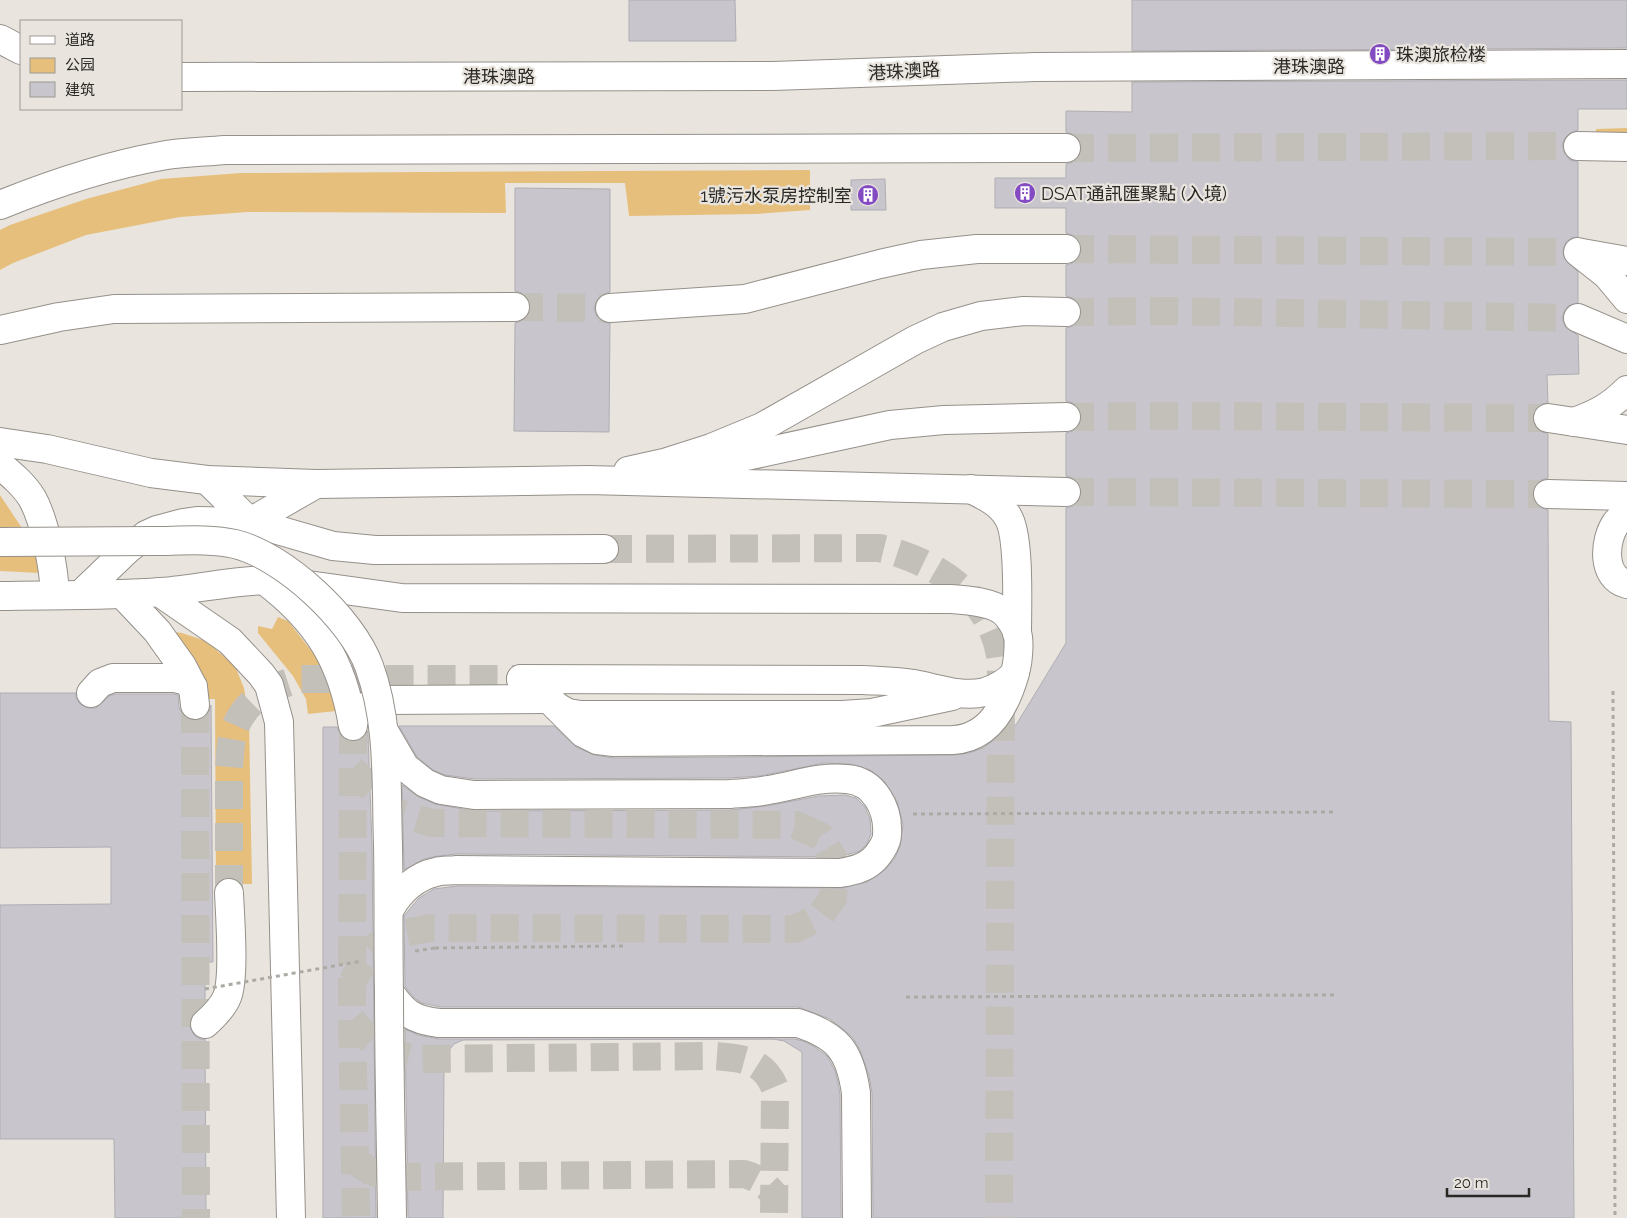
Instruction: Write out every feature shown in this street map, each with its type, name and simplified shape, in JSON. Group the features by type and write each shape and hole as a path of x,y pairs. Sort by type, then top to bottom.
{"street":[{"path":"0,39 20,49"},
{"name":"港珠澳路","path":"182,77 774,76 1035,67 1627,64"},
{"path":"1578,146 1627,147"},
{"path":"0,205 38,190 105,168 162,156 225,150 1066,148"},
{"path":"610,308 745,299 921,255 977,249 1066,249"},
{"path":"1627,261 1578,252 1606,274 1627,299"},
{"path":"0,330 59,317 114,309 515,307"},
{"path":"588,480 664,463 711,448 762,428 915,340 943,327 981,316 1015,312 1066,312"},
{"path":"1578,318 1627,340"},
{"path":"1574,422 1596,414 1616,401 1627,390"},
{"path":"588,480 707,466 890,425 944,420 1066,417"},
{"path":"1548,418 1627,430"},
{"path":"0,442 47,449 152,473 207,480 316,484 588,480 1066,492"},
{"path":"0,465 24,487 38,510 54,574 68,595"},
{"path":"207,480 250,522"},
{"path":"250,522 316,484"},
{"path":"971,489 1000,507 1008,517 1015,534 1018,654 1015,673 1004,705 994,718 974,735 962,739 614,742 597,740 583,733 534,685 521,679 864,680 912,684 964,693 985,692 1002,684 1015,673"},
{"path":"1548,494 1627,496"},
{"path":"1627,511 1616,523 1608,546 1608,563 1612,574 1627,584"},
{"path":"68,595 146,536 157,530 197,521 250,522 333,546 375,550 604,549"},
{"path":"0,542 207,542 235,544 256,552 288,570 314,592 348,627 360,645 377,689 384,732 390,909 388,991 392,1218"},
{"path":"0,596 159,592 264,580 402,598 564,597 972,600 994,606 1005,613 1017,632"},
{"path":"264,580 296,606 317,631 330,651 347,697 352,724 362,708 370,703 384,700 553,703 568,713 581,715 842,715 872,713 964,693"},
{"path":"159,592 230,641 261,674 269,685 279,722 291,1218"},
{"path":"90,692 100,683 113,678 175,678 184,680 194,696 182,666 158,631 122,594"},
{"path":"384,732 405,767 425,783 441,790 474,795 730,794 768,790 815,779 848,779 874,790 886,819 887,837 872,862 857,870 840,873 456,870 436,872 421,877 410,885 397,897 390,909"},
{"path":"205,1024 222,1006 228,996 231,978 230,893"},
{"path":"388,991 407,1014 423,1021 439,1023 798,1023 815,1028 832,1038 846,1054 854,1075 856,1093 857,1218"}],"path":[{"path":"1613,691 1615,1218"},
{"path":"905,814 1336,812"},
{"path":"407,953 435,948 626,946"},
{"path":"205,989 368,960"},
{"path":"906,996 1336,995"}],"green space":[{"path":"1627,128 1627,145 1597,145 1596,129"},
{"path":"810,170 810,210 756,214 629,216 625,183 505,183 506,213 248,212 180,217 86,235 13,263 0,270 0,230 86,199 161,179 241,173"},
{"path":"0,495 22,528 41,568 40,573 0,571"},
{"path":"278,617 288,621 324,667 336,711 308,714 306,699 293,676 258,633 258,626 272,629"},
{"path":"175,632 206,641 235,666 244,688 249,720 252,884 216,884 215,699 208,699"}],"building":[{"path":"629,0 735,0 736,41 629,41"},
{"path":"1132,0 1627,0 1627,48 1132,51"},
{"path":"1627,80 1627,109 1578,109 1578,130 1570,133 1562,145 1565,154 1570,160 1578,162 1578,237 1566,242 1563,250 1564,258 1578,272 1578,303 1568,306 1562,319 1566,328 1578,335 1579,374 1547,375 1548,403 1536,408 1533,416 1534,424 1538,430 1548,434 1548,478 1541,480 1535,485 1532,494 1534,501 1539,507 1548,510 1549,721 1571,722 1574,1218 873,1218 872,1093 869,1076 860,1050 853,1038 830,1019 798,1007 440,1007 422,1003 414,998 407,989 405,986 404,916 419,898 434,889 457,886 843,888 867,882 886,869 895,858 900,846 903,825 897,801 884,781 872,771 850,764 824,763 760,776 729,778 475,779 445,775 433,770 417,757 399,726 554,726 576,747 595,755 614,758 955,755 983,748 998,737 1009,725 1016,725 1066,643 1066,508 1073,506 1079,501 1082,492 1075,479 1066,476 1066,433 1075,430 1082,417 1079,408 1073,403 1066,401 1066,328 1073,326 1079,321 1082,312 1075,299 1066,296 1066,265 1073,263 1079,257 1082,249 1080,242 1074,236 1066,233 1066,208 995,208 995,178 1066,178 1066,164 1073,162 1079,156 1082,147 1074,135 1066,132 1066,111 1132,112 1132,82"},
{"name":"1號污水泵房控制室","path":"885,179 886,210 851,210 851,180"},
{"path":"515,188 610,189 610,292 601,295 594,309 597,317 603,322 610,323 609,432 514,431 515,323 523,320 528,315 531,307 528,299 522,293 515,291"},
{"path":"0,693 76,693 76,698 80,704 88,708 96,708 109,696 116,694 173,694 178,695 179,707 183,715 188,719 196,721 205,717 211,705 213,962 205,962 205,1002 190,1019 190,1027 194,1035 200,1039 205,1039 206,1218 115,1218 114,1139 0,1139 0,905 111,904 111,847 0,848"},
{"path":"323,727 337,727 341,736 349,741 363,738 368,731 372,845 376,1218 323,1218"},
{"path":"402,785 419,797 435,804 474,811 731,810 766,806 819,796 845,795 856,798 865,807 870,819 871,834 867,844 860,851 839,857 456,854 424,859 404,870"},
{"path":"405,1029 418,1035 439,1039 773,1039 463,1040 454,1044 447,1053 444,1069 443,1218 408,1218"},
{"path":"773,1039 795,1039 806,1042 828,1057 835,1071 840,1094 841,1218 802,1218 802,1052 784,1041"}],"tunnel":[{"path":"1066,148 1578,146"},
{"path":"1066,249 1578,252"},
{"path":"515,307 610,308"},
{"path":"1066,312 1168,311 1578,318"},
{"path":"1066,417 1548,418"},
{"path":"1066,492 1548,494"},
{"path":"604,549 879,548 901,554 942,574 960,587 988,621 997,641 1001,664 999,1218"},
{"path":"229,893 229,768 231,742 233,733 244,712 259,697 278,686 300,679 521,679"},
{"path":"195,705 196,1218"},
{"path":"353,726 352,1020 356,1218"},
{"path":"352,769 395,812 432,823 796,825 820,836 832,856 834,877 833,898 819,917 795,929 431,928 391,935 370,951 352,982"},
{"path":"352,1020 373,1043 386,1051 416,1059 713,1056 742,1059 750,1062 764,1071 775,1088 774,1218"},
{"path":"355,1161 370,1171 389,1177 744,1174 761,1182 774,1195"}],"place":[{"name":"珠澳旅检楼","path":"1380,54"},
{"name":"DSAT通訊匯聚點 (入境)","path":"1025,193"},
{"name":"1號污水泵房控制室","path":"868,195"}]}
